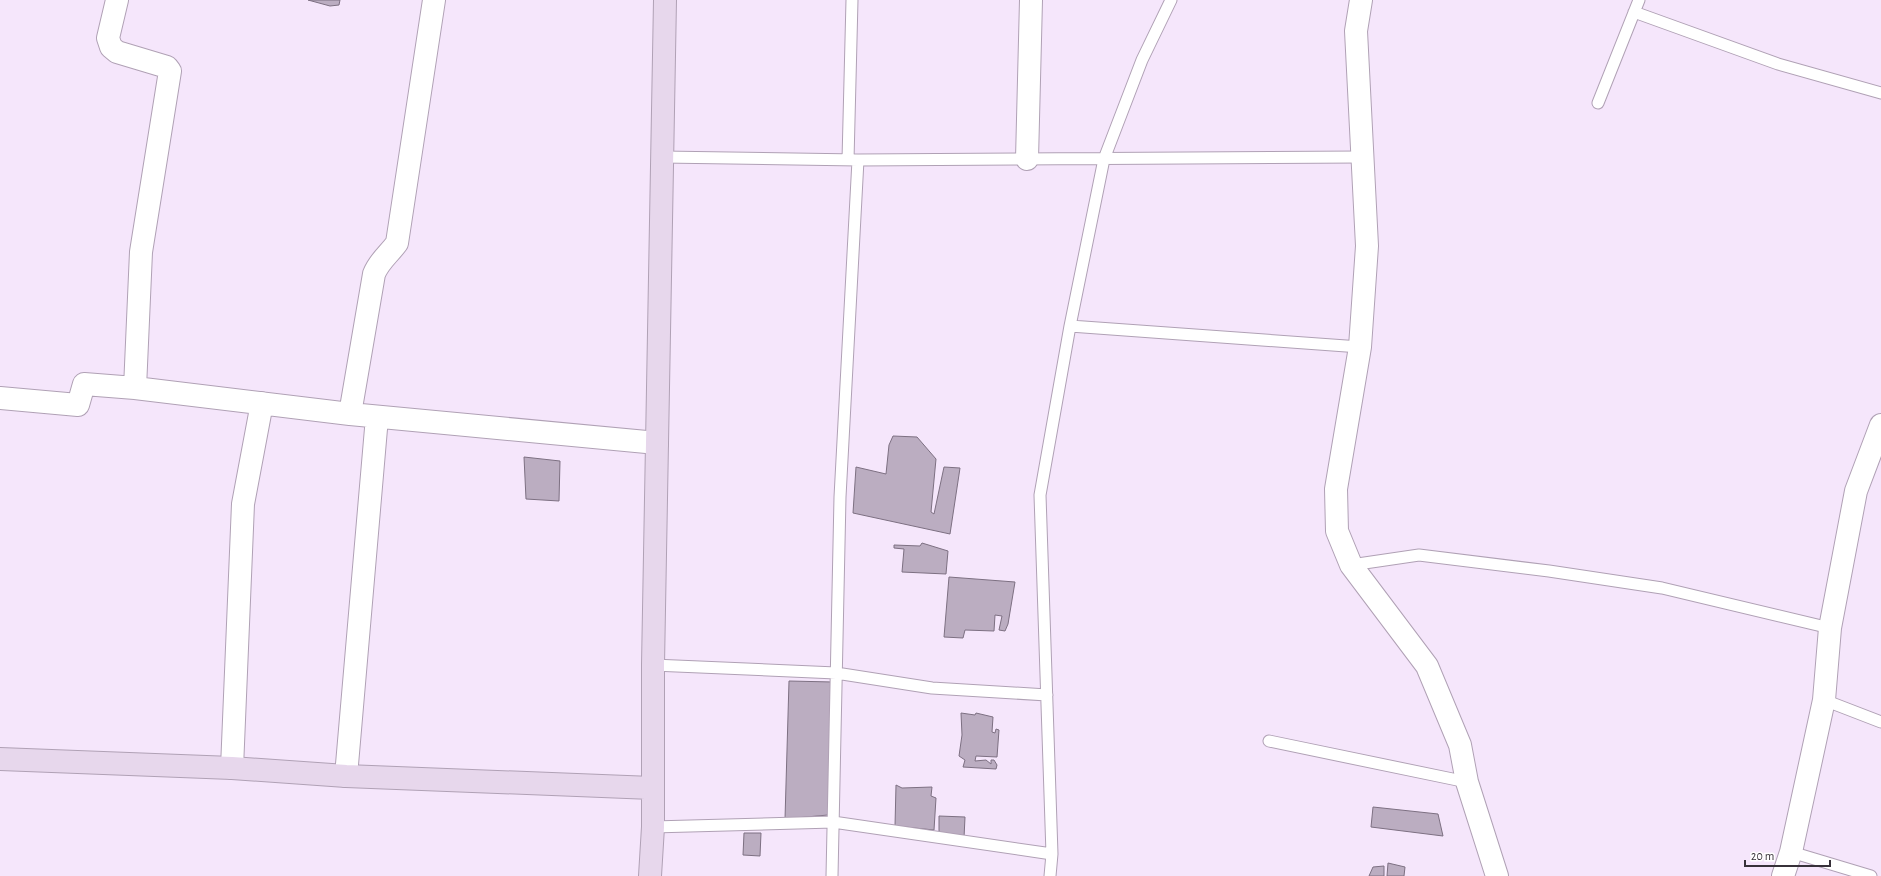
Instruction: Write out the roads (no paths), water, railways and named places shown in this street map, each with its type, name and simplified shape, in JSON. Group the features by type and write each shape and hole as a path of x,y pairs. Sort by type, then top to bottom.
{"main road":[{"path":"650,876 653,826 653,665 665,0"},
{"path":"0,758 232,768 346,776 652,788"}],"street":[{"path":"117,0 108,38 111,47 117,52 167,67 170,72 141,252 135,388"},
{"path":"350,414 374,274 378,263 390,253 397,243 434,0"},
{"path":"1028,159 1031,0"},
{"path":"1361,0 1356,31 1367,246 1360,347 1336,489 1337,531 1351,565 1427,666 1460,745 1467,782 1497,876"},
{"path":"0,398 78,405 84,384 135,388 377,417 657,443"},
{"path":"232,768 243,504 262,403"},
{"path":"346,776 377,417"},
{"path":"1783,876 1791,852 1824,700 1830,628 1856,491 1881,425"}],"lane":[{"path":"832,876 840,498 853,160 852,0"},
{"path":"1050,876 1052,854 1040,495 1070,326 1104,159 1142,60 1171,0"},
{"path":"1598,103 1639,0"},
{"path":"1634,12 1778,64 1881,93"},
{"path":"662,157 853,160 1362,157"},
{"path":"1070,326 1360,347"},
{"path":"1351,565 1419,555 1549,571 1662,588 1830,628"},
{"path":"653,665 836,673 932,688 1047,695"},
{"path":"1824,700 1881,722"},
{"path":"1269,741 1467,782"},
{"path":"653,826 833,822 1052,854"},
{"path":"1791,852 1871,876"}]}
